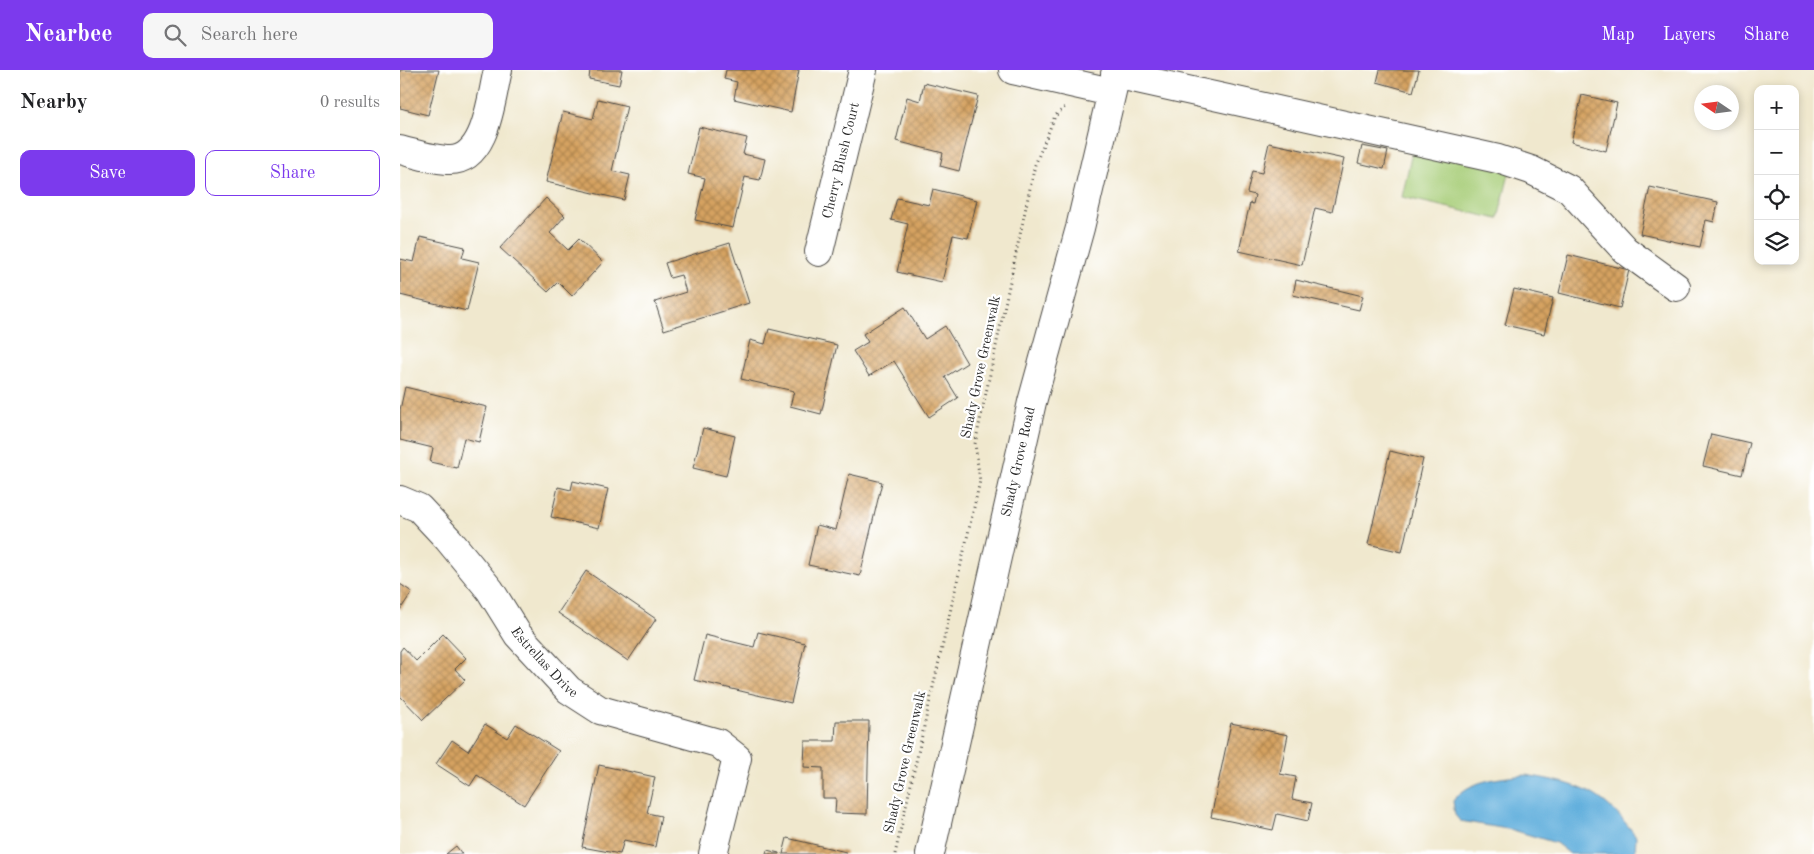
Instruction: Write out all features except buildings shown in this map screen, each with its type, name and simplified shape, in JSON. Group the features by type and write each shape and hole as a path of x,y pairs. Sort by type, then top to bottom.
{"street":[{"path":"400,150 451,160 463,158 478,144 484,129 498,70"},
{"name":"Cherry Blush Court","path":"819,252 863,70"},
{"path":"1013,70 1078,85 1114,79 1498,159 1531,170 1569,189 1625,250 1676,286"},
{"name":"Shady Grove Road","path":"930,854 1032,402 1080,228 1114,79"},
{"name":"Estrellas Drive","path":"400,500 419,508 448,539 490,590 518,635 569,690 600,710 718,743 737,758 713,854"}],"path":[{"name":"Shady Grove Greenwalk","path":"894,854 980,481 975,444 1035,165 1055,116 1075,97 1078,85"}],"green space":[{"path":"1413,148 1510,170 1498,219 1402,197"}],"water":[{"path":"1526,775 1562,782 1589,792 1601,799 1612,808 1636,836 1635,854 1570,854 1556,843 1513,830 1460,821 1455,815 1453,801 1468,788 1486,781"}]}
